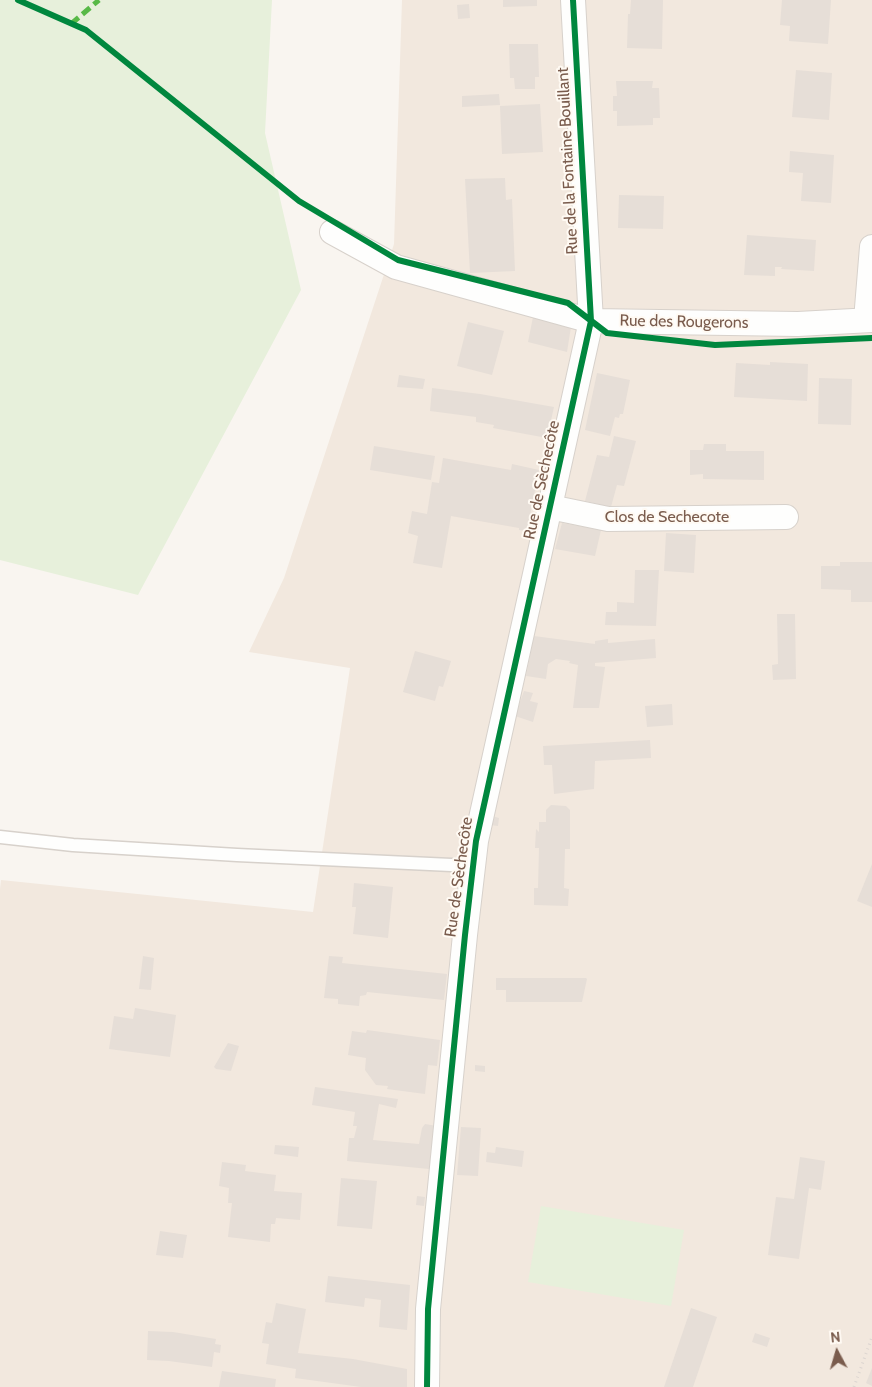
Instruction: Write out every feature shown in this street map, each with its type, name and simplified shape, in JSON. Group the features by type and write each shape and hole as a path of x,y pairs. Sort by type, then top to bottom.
{"street":[{"name":"Rue de la Fontaine Bouillant","path":"573,0 591,321"},
{"name":"Rue des Rougerons","path":"332,232 396,267 591,321 798,324 869,320"},
{"path":"869,320 872,247"},
{"name":"Rue de Sèchecôte","path":"427,1387 429,1300 476,841 591,321"},
{"name":"Clos de Sechecote","path":"550,507 608,519 786,517"}],"lane":[{"path":"0,837 73,845 473,866"}],"path":[{"path":"854,1387 872,1338"}],"shaded area":[{"path":"402,0 872,0 872,1387 0,1387 1,880 313,912 350,668 249,652 284,578 394,244"}],"green space":[{"path":"0,0 272,0 265,133 301,290 138,595 0,560"},
{"path":"541,1206 684,1230 671,1306 528,1282"}],"building":[{"path":"503,0 537,0 537,6 503,7"},
{"path":"631,0 663,0 662,49 627,48 628,14 630,14"},
{"path":"782,0 831,0 828,44 789,41 790,26 780,25"},
{"path":"469,4 470,18 458,19 457,5"},
{"path":"509,44 538,44 539,77 535,77 535,89 515,89 514,78 510,78"},
{"path":"796,70 832,73 829,120 792,117"},
{"path":"616,81 653,81 652,88 659,88 660,118 653,118 653,125 617,126 617,111 613,111 613,96 617,96"},
{"path":"499,94 500,105 462,107 462,96"},
{"path":"540,104 543,152 502,154 500,106"},
{"path":"790,151 834,155 831,203 801,201 803,173 789,172"},
{"path":"505,178 506,200 512,199 515,271 470,273 465,179"},
{"path":"619,195 664,196 663,229 618,228"},
{"path":"747,235 816,240 814,271 775,267 775,276 744,275"},
{"path":"533,317 571,327 567,352 528,342"},
{"path":"468,322 504,331 492,375 457,366"},
{"path":"770,362 808,364 807,401 734,397 736,363 770,365"},
{"path":"597,373 630,380 623,414 620,414 619,418 615,417 610,436 585,430"},
{"path":"399,375 425,379 423,389 397,387"},
{"path":"819,378 852,379 851,425 818,424"},
{"path":"432,388 554,407 547,438 493,428 494,425 476,422 476,417 430,411"},
{"path":"614,436 636,441 624,486 617,485 611,507 585,501 597,455 609,457"},
{"path":"704,444 726,444 726,451 764,451 764,480 703,479 703,474 690,475 690,450 703,450"},
{"path":"374,446 435,456 431,480 370,470"},
{"path":"443,458 511,470 512,464 539,470 527,531 451,516 442,568 413,563 418,536 408,533 412,511 427,514 432,482 439,483"},
{"path":"562,523 601,530 595,556 555,549"},
{"path":"666,533 696,535 694,573 664,571"},
{"path":"840,562 872,562 872,602 851,602 851,590 821,589 821,566 840,566"},
{"path":"635,570 659,570 656,626 605,625 606,612 617,612 617,602 634,603"},
{"path":"777,614 795,614 796,679 773,680 772,665 778,664"},
{"path":"534,636 595,644 595,641 608,639 608,643 655,639 656,658 595,663 595,666 605,667 599,708 573,708 578,665 569,663 570,661 556,659 548,664 546,679 526,676"},
{"path":"415,651 451,661 443,687 439,686 435,701 403,692"},
{"path":"524,691 533,693 530,701 538,703 533,722 515,716"},
{"path":"672,704 673,725 647,727 645,706"},
{"path":"650,740 651,758 595,761 594,789 554,794 552,765 544,765 543,746"},
{"path":"551,805 566,806 570,810 570,849 565,849 564,888 569,889 568,906 534,905 534,888 538,888 539,848 535,848 536,829 539,832 539,822 546,822 546,810"},
{"path":"492,816 499,818 498,826 490,825"},
{"path":"872,864 872,907 857,901"},
{"path":"354,883 393,887 388,938 353,934 356,907 352,907"},
{"path":"143,956 154,958 151,990 139,989"},
{"path":"329,956 343,957 342,963 447,974 444,1000 367,992 366,995 360,996 359,1006 338,1004 338,999 324,998"},
{"path":"496,978 587,979 582,1002 506,1002 506,990 496,990"},
{"path":"135,1008 176,1015 170,1057 109,1049 114,1016 133,1019"},
{"path":"367,1030 440,1040 437,1066 428,1065 425,1094 387,1089 388,1086 376,1085 365,1070 366,1058 348,1055 352,1031 366,1033"},
{"path":"228,1043 239,1046 231,1071 216,1069 214,1067"},
{"path":"475,1065 485,1066 485,1072 475,1071"},
{"path":"315,1087 398,1099 396,1108 379,1104 373,1140 419,1144 422,1128 425,1124 437,1126 429,1169 347,1161 349,1138 354,1138 357,1126 353,1126 355,1112 312,1105"},
{"path":"461,1127 481,1128 478,1176 457,1175"},
{"path":"275,1145 299,1147 298,1157 274,1154"},
{"path":"496,1147 524,1151 522,1167 486,1162 487,1152 495,1153"},
{"path":"800,1157 825,1161 821,1190 809,1188 799,1259 768,1255 776,1197 794,1199"},
{"path":"222,1162 246,1165 245,1171 276,1175 274,1191 302,1193 300,1220 276,1218 275,1224 271,1224 270,1242 228,1237 232,1203 228,1203 229,1188 219,1186"},
{"path":"341,1178 377,1181 372,1229 337,1226"},
{"path":"417,1196 425,1197 424,1206 416,1205"},
{"path":"160,1231 187,1235 183,1258 156,1255"},
{"path":"328,1276 410,1285 407,1330 379,1327 381,1300 365,1298 364,1307 325,1302"},
{"path":"276,1303 306,1309 298,1353 353,1359 407,1369 407,1387 361,1387 295,1378 296,1369 266,1364 269,1344 262,1343 266,1322 272,1323"},
{"path":"691,1308 717,1317 693,1387 664,1387"},
{"path":"148,1331 173,1332 216,1339 215,1344 221,1345 220,1353 214,1352 212,1367 147,1360"},
{"path":"755,1333 770,1338 767,1347 752,1342"},
{"path":"872,1368 872,1386 866,1383"},
{"path":"222,1371 276,1379 275,1387 219,1387"}],"marked path":[{"path":"71,24 99,0"}],"cycle path":[{"path":"18,0 86,30 299,201 398,260 568,303 607,333 715,345 872,338"},
{"path":"427,1387 428,1309 476,841 591,321 573,0"}]}
